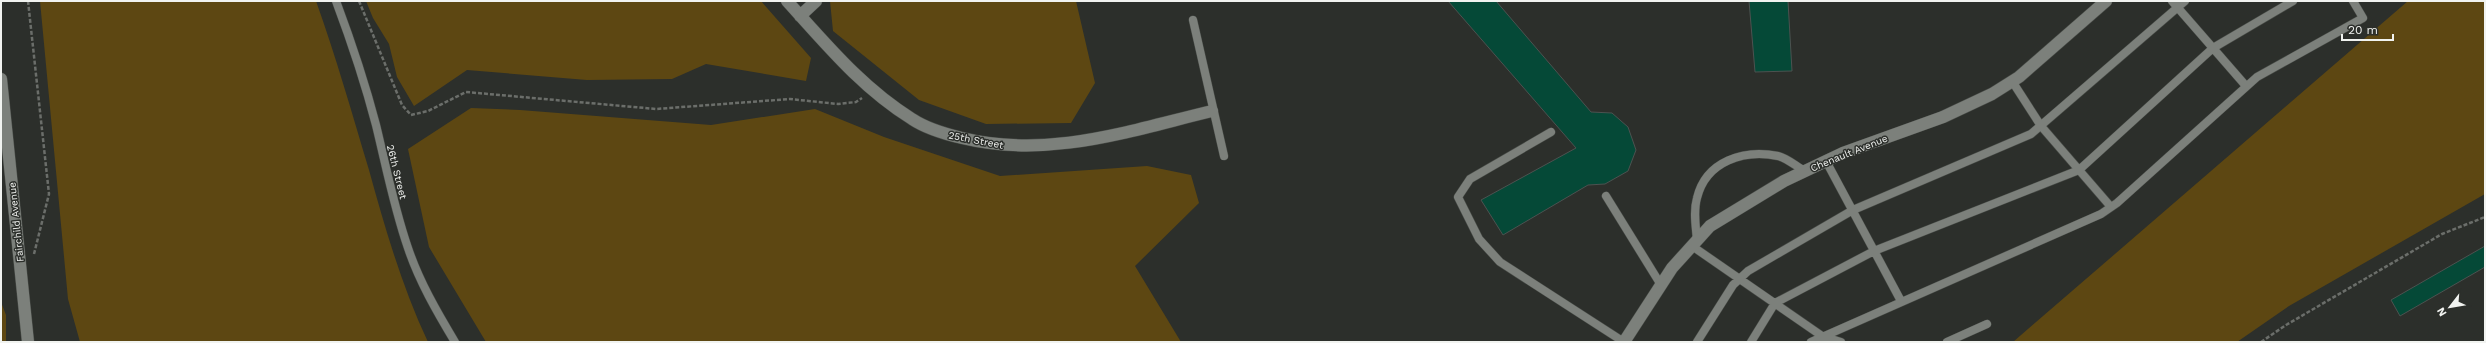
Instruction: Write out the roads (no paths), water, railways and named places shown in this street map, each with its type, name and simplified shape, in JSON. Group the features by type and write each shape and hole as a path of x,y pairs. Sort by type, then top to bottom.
{"street":[{"name":"25th Street","path":"786,1 848,69 872,90 912,120 945,134 1010,147 1078,143 1212,111"},
{"path":"800,16 816,1"},
{"name":"Chenault Avenue","path":"1624,342 1672,268 1710,226 1784,181 1826,161 1943,117 1992,94 2012,81 2106,1"},
{"name":"Fairchild Avenue","path":"1,79 28,342"}],"lane":[{"name":"26th Street","path":"336,1 351,40 375,123 392,193 408,249 435,310 455,342"},
{"path":"2172,1 2246,86"},
{"path":"1697,342 1733,285 1748,271 1853,210 2031,134 2185,1"},
{"path":"1751,342 1775,303 1874,251 2078,170 2213,48 2293,1"},
{"path":"1811,342 2101,214 2111,207 2256,77 2364,18 2353,1"},
{"path":"1192,20 1212,111 1224,156"},
{"path":"2012,81 2041,126 2111,207"},
{"path":"1551,132 1470,179 1458,197 1480,238 1500,262 1624,342"},
{"path":"1805,171 1779,156 1752,154 1732,157 1709,171 1697,197 1694,244 1740,279 1822,336 1841,342"},
{"path":"1826,161 1901,301"},
{"path":"1606,196 1661,284"},
{"path":"1947,342 1986,324"}]}
